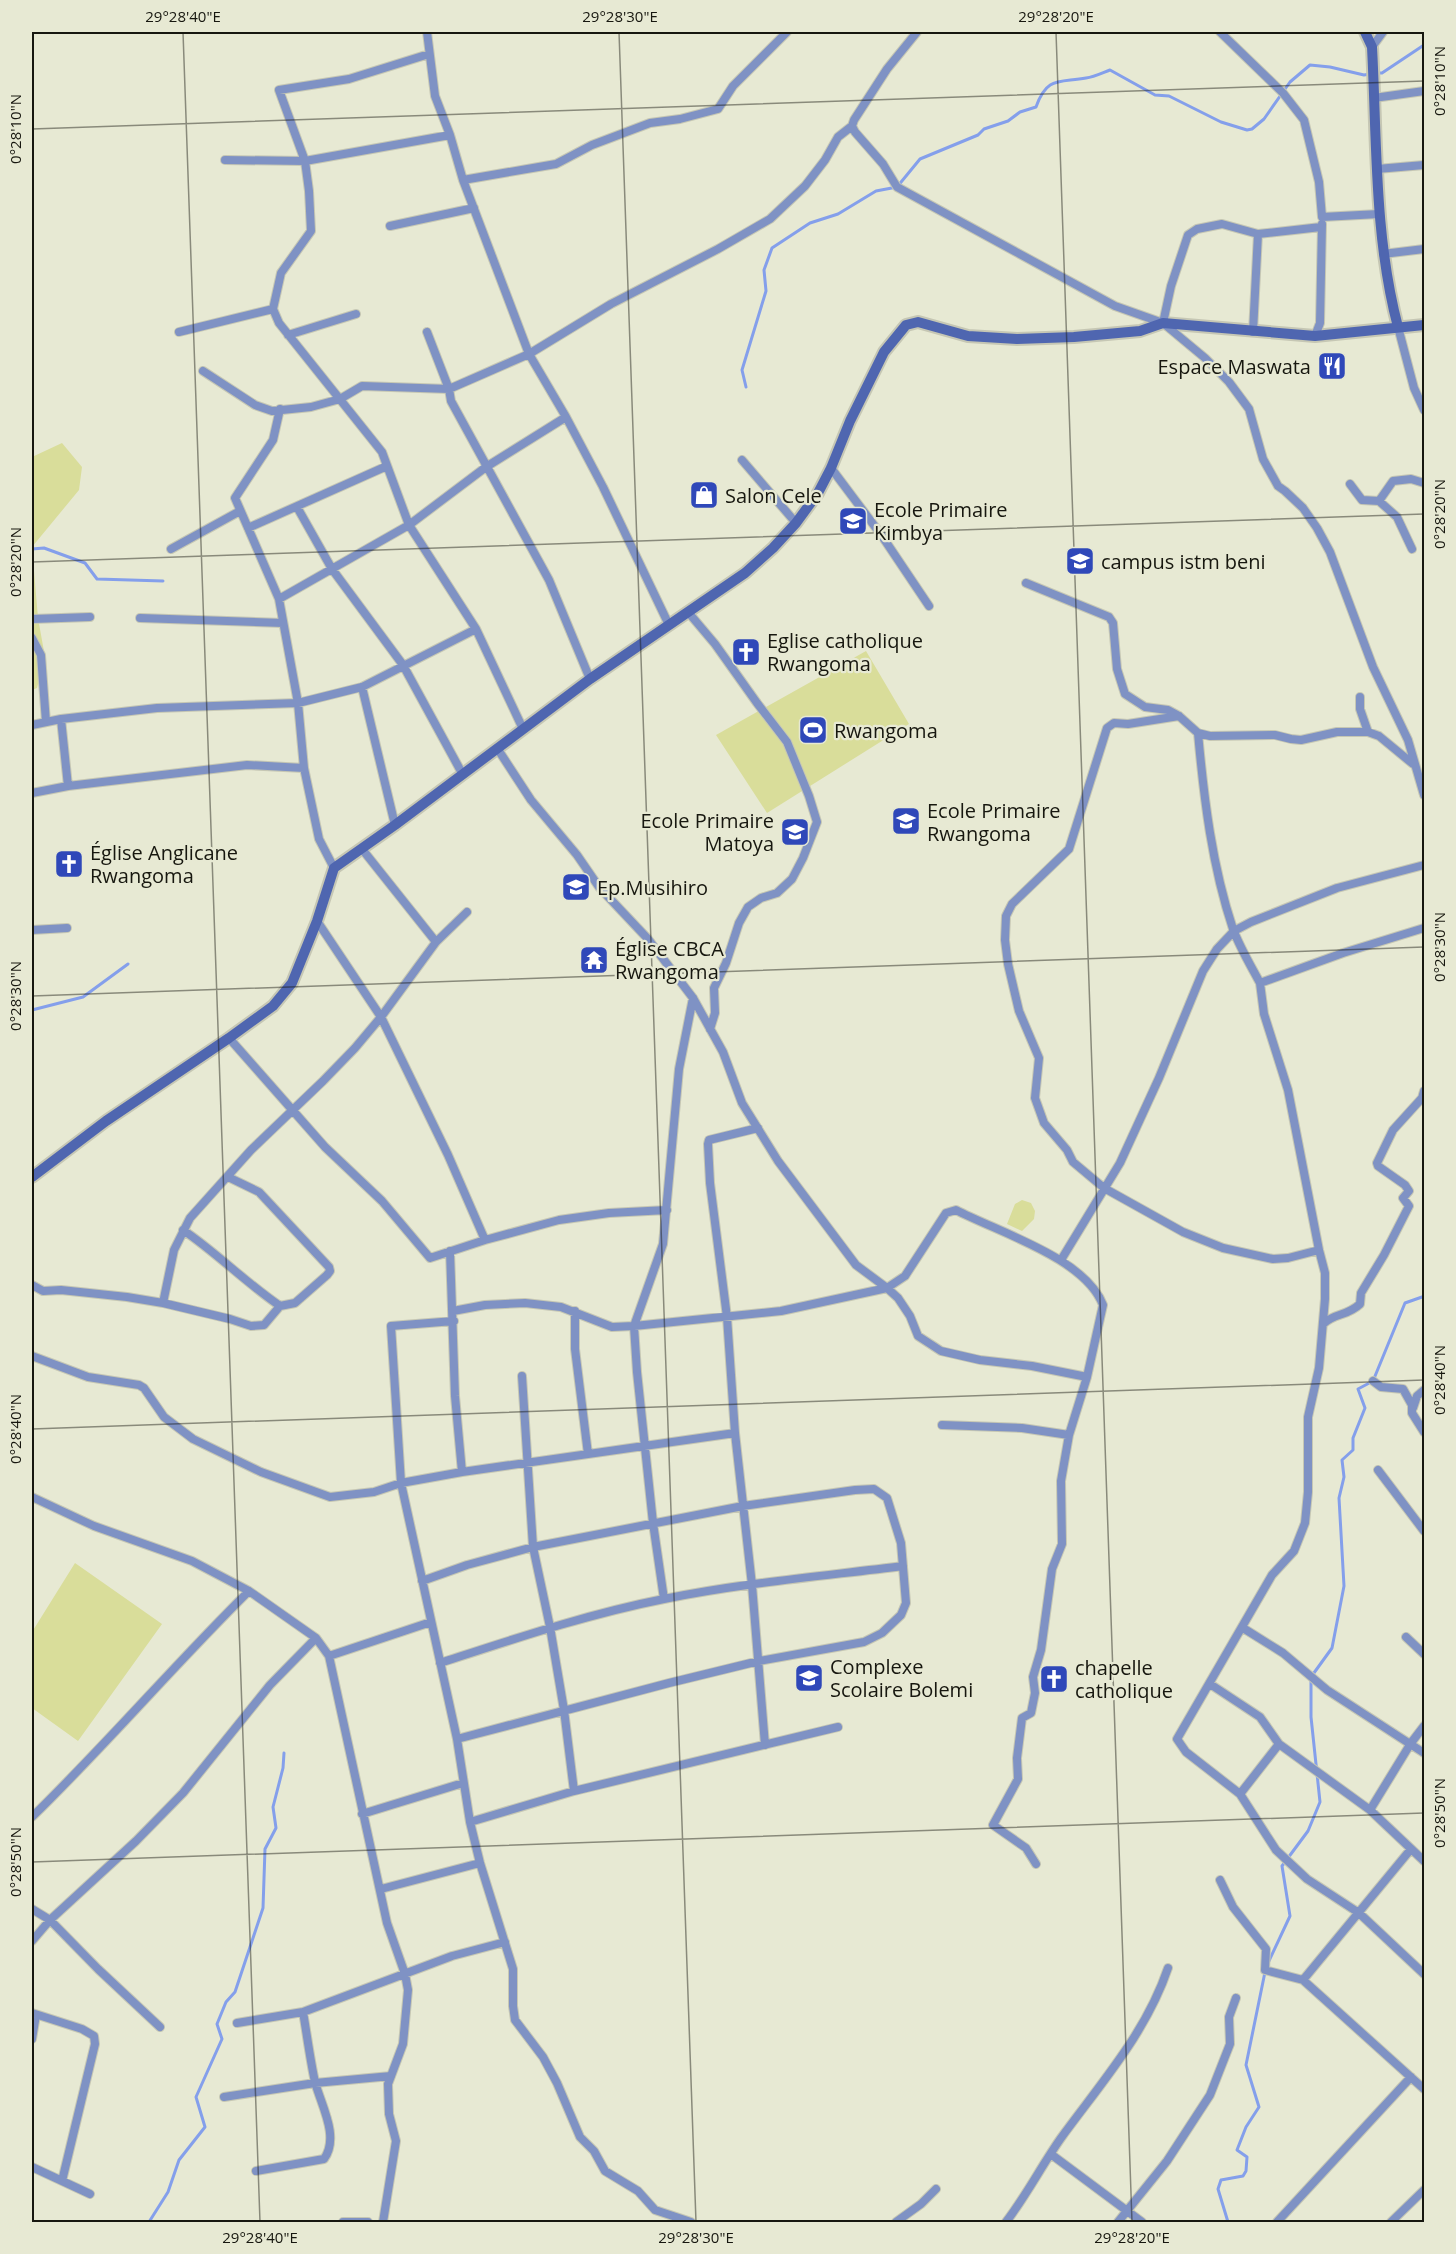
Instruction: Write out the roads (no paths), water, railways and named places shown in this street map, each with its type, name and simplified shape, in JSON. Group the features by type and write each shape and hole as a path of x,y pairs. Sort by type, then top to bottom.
{"street":[{"path":"428,32 435,96 529,354 603,487 669,624"},
{"path":"464,180 556,164 592,145 650,123 680,119 718,109 733,86 787,32"},
{"path":"203,371 255,405 272,411 311,407 340,399 362,386 449,389 529,354 611,304 718,249 770,219 805,186 825,160 838,137 852,126 887,69 917,32"},
{"path":"1220,32 1283,93 1304,120 1319,182 1322,217 1320,323 1315,336"},
{"path":"1365,32 1372,47 1379,214 1389,293 1414,387 1425,410"},
{"path":"1372,47 1383,32"},
{"path":"429,54 349,80 279,90 304,161 309,191 311,231 281,273 273,309 279,323 382,452 409,525 476,629 524,729"},
{"path":"1374,98 1425,91"},
{"path":"852,126 897,187 1115,306 1163,323 1253,332 1280,338 1425,325"},
{"path":"225,160 304,161 450,135"},
{"path":"1377,169 1425,165"},
{"path":"390,226 474,208"},
{"path":"1322,217 1379,214"},
{"path":"1163,323 1171,286 1188,235 1197,229 1222,224 1258,234 1321,227"},
{"path":"1253,332 1258,234"},
{"path":"1383,255 1425,249"},
{"path":"179,332 273,309"},
{"path":"288,334 356,314"},
{"path":"32,1177 106,1121 273,1006 292,983 317,921 334,868 463,775 590,679 745,573 773,548 796,523 818,493 884,352 906,325 918,322 968,336 1017,339 1140,331 1163,323"},
{"path":"1163,323 1205,358 1229,382 1249,409 1263,459 1278,486 1303,508 1317,528 1330,552 1385,697 1407,740 1425,795"},
{"path":"427,333 449,389 451,401 549,580 590,679"},
{"path":"280,409 273,440 234,498 279,599 298,703 304,768 319,839 334,868"},
{"path":"279,599 409,525 486,467 566,417"},
{"path":"742,460 796,523"},
{"path":"248,528 387,466"},
{"path":"831,468 882,536 929,606"},
{"path":"1379,501 1393,482 1411,479 1425,483"},
{"path":"1350,484 1362,500 1379,501 1397,517 1412,549"},
{"path":"297,507 332,569 403,665 463,775"},
{"path":"171,549 240,511"},
{"path":"1026,583 1109,617 1113,623 1116,669 1125,694 1144,707 1168,710 1198,732 1210,735 1275,735 1301,740 1337,732 1368,732 1379,736 1414,765"},
{"path":"688,612 715,644 788,742 817,822 792,879 777,892 761,898 748,907 739,924 726,963 714,988 715,1013 710,1029"},
{"path":"32,619 90,617"},
{"path":"140,618 284,623"},
{"path":"32,725 61,719 157,708 298,703 362,687 476,629"},
{"path":"32,638 41,655 46,722"},
{"path":"362,687 395,825"},
{"path":"1360,697 1360,709 1368,732"},
{"path":"1179,716 1128,724 1114,723 1107,728 1069,849 1011,904 1006,916 1008,964 1019,1011 1039,1058 1035,1098 1044,1123 1063,1145 1073,1162 1104,1188 1183,1232 1223,1248 1273,1259 1288,1258 1319,1250"},
{"path":"61,719 68,786"},
{"path":"1198,732 1203,791 1215,860 1234,931 1260,983 1264,1014 1288,1090 1325,1273 1319,1368 1308,1417 1308,1492 1305,1523 1294,1551 1272,1575 1177,1739 1186,1752 1240,1794 1276,1850 1307,1879 1359,1913 1425,1974"},
{"path":"497,748 531,800 577,855 599,887 648,939 693,998 723,1052 741,1103 778,1161 856,1265 898,1298 910,1316 918,1336 941,1351 980,1360 1032,1366 1087,1377"},
{"path":"32,793 68,786 247,765 304,768"},
{"path":"362,849 436,942"},
{"path":"1061,1260 1120,1163 1136,1131 1203,971 1217,949 1234,931 1251,922 1337,888 1425,865"},
{"path":"163,1303 174,1250 190,1218 250,1150 323,1081 381,1017 436,942 467,912"},
{"path":"317,921 381,1017 448,1155 485,1240"},
{"path":"32,930 67,928"},
{"path":"1260,983 1343,953 1425,928"},
{"path":"664,1599 653,1523 634,1326 663,1244 679,1069 693,998"},
{"path":"229,1038 326,1147 382,1201 430,1258 559,1220 609,1213 667,1210"},
{"path":"1323,1323 1330,1317 1350,1313 1360,1304 1361,1293 1409,1206 1403,1198 1409,1191 1377,1163 1393,1130 1422,1098 1425,1091"},
{"path":"758,1128 709,1140 708,1144 710,1183 727,1317 735,1433 752,1585 765,1745"},
{"path":"32,1285 43,1291 61,1290 163,1303 251,1326 260,1326 268,1321 280,1306 295,1303 330,1272 329,1267 259,1192 228,1176"},
{"path":"453,1311 484,1305 525,1303 561,1307 612,1327 781,1311 887,1288 906,1276 946,1213 951,1210 956,1210 1061,1260 1080,1273 1100,1297 1103,1305 1087,1377 1069,1435 1061,1481 1062,1544 1052,1569 1041,1650 1033,1677 1035,1693 1031,1713 1022,1718 1017,1758 1018,1779 993,1825 1026,1848 1036,1864"},
{"path":"183,1230 209,1247 256,1290 280,1306"},
{"path":"450,1251 455,1396 462,1472"},
{"path":"575,1311 575,1349 588,1454"},
{"path":"453,1320 391,1326 401,1483 457,1739 470,1822 480,1863 513,1969 515,2020 543,2057 580,2137 594,2151 605,2171 638,2191 655,2210 692,2223"},
{"path":"32,1356 88,1377 139,1385 144,1388 164,1417 194,1439 261,1472 330,1497 374,1492 401,1483 462,1472 735,1433"},
{"path":"522,1376 533,1547 564,1710 574,1791"},
{"path":"1373,1381 1381,1387 1402,1389 1413,1408"},
{"path":"1425,1390 1417,1396 1412,1413 1425,1432"},
{"path":"942,1425 1022,1428 1069,1435"},
{"path":"1378,1470 1424,1528"},
{"path":"422,1581 467,1565 533,1547 743,1506 874,1489 888,1498 901,1543 906,1603 901,1615 882,1633 864,1642 759,1662 457,1739"},
{"path":"32,1497 93,1526 192,1561 249,1591 316,1638 329,1656 387,1923 405,1974 408,1990 403,2043 388,2084 387,2098 396,2141 383,2223"},
{"path":"440,1663 550,1627 664,1599 752,1585 903,1566"},
{"path":"32,1816 249,1591"},
{"path":"329,1656 431,1622"},
{"path":"1243,1628 1283,1653 1327,1690 1425,1753"},
{"path":"32,1941 50,1920 176,1801 270,1685 316,1638"},
{"path":"1406,1638 1425,1654"},
{"path":"1210,1684 1260,1717 1279,1744 1370,1810 1425,1861"},
{"path":"1370,1810 1411,1743 1425,1725"},
{"path":"470,1822 574,1791 838,1727"},
{"path":"1240,1794 1279,1744"},
{"path":"362,1814 463,1783"},
{"path":"1303,1980 1411,1849"},
{"path":"381,1889 480,1863"},
{"path":"1220,1880 1233,1907 1266,1949 1265,1970 1303,1980 1425,2089"},
{"path":"32,1909 50,1920 159,2027"},
{"path":"237,2023 303,2012 452,1956 505,1942"},
{"path":"1006,2223 1060,2140 1139,2033 1160,1992 1168,1968"},
{"path":"1118,2223 1167,2161 1210,2096 1230,2044 1230,2017 1236,1998"},
{"path":"256,2171 324,2159 327,2154 330,2142 328,2128 315,2083 303,2012"},
{"path":"32,2039 34,2014 82,2029 94,2036 95,2044 62,2181"},
{"path":"224,2097 315,2083 391,2076"},
{"path":"1277,2223 1411,2077"},
{"path":"1052,2154 1142,2223"},
{"path":"32,2168 90,2194"},
{"path":"896,2223 936,2189"},
{"path":"1391,2223 1425,2190"},
{"path":"343,2223 368,2223"}],"waterway":[{"path":"1377,73 1382,73 1424,45"},
{"path":"746,387 742,370 766,291 764,270 772,248 810,223 838,214 876,191 897,187 920,159 978,135 984,129 1008,121 1020,112 1036,107 1045,90 1055,83 1089,77 1110,70 1155,95 1169,96 1221,122 1247,130 1252,129 1264,119 1290,82 1310,65 1364,75 1370,74"},
{"path":"32,549 44,548 85,563 97,579 163,581"},
{"path":"32,1010 83,997 128,964"},
{"path":"1268,1963 1290,1916 1282,1866 1308,1831 1320,1802 1311,1717 1311,1677 1332,1648 1344,1586 1339,1498 1344,1477 1342,1460 1353,1450 1353,1438 1365,1408 1358,1389 1373,1381 1405,1303 1422,1297"},
{"path":"149,2222 168,2192 179,2160 205,2127 196,2097 222,2039 217,2024 226,2002 235,1992 263,1908 265,1849 276,1828 273,1807 283,1768 284,1753"},
{"path":"1228,2222 1218,2189 1221,2180 1243,2176 1246,2171 1247,2157 1237,2150 1246,2127 1259,2107 1246,2065 1265,1972"}],"place":[{"name":"Espace Maswata","path":"1332,366"},
{"name":"Salon Cele","path":"704,495"},
{"name":"Ecole Primaire Kimbya","path":"853,521"},
{"name":"campus istm beni","path":"1080,561"},
{"name":"Eglise catholique Rwangoma","path":"746,652"},
{"name":"Rwangoma","path":"813,730"},
{"name":"Ecole Primaire Rwangoma","path":"906,821"},
{"name":"Ecole Primaire Matoya","path":"795,832"},
{"name":"Église Anglicane Rwangoma","path":"69,864"},
{"name":"Ep.Musihiro","path":"576,887"},
{"name":"Église CBCA Rwangoma","path":"594,960"},
{"name":"Complexe Scolaire Bolemi","path":"809,1678"},
{"name":"chapelle catholique","path":"1054,1679"}]}
